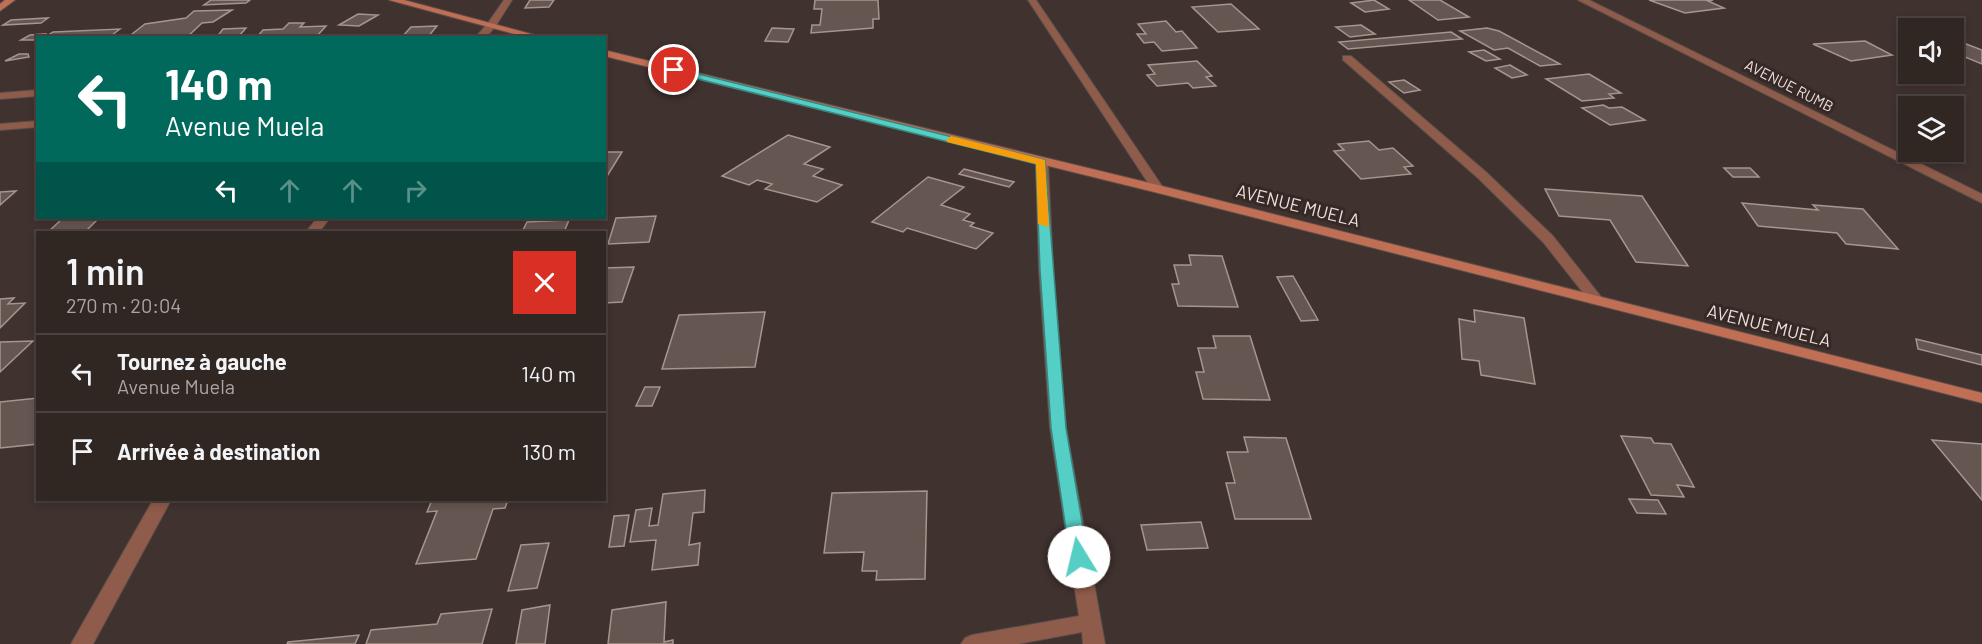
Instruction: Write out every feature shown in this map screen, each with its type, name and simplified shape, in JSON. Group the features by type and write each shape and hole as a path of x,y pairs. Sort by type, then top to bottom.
{"street":[{"path":"0,8 11,0"},
{"path":"393,0 534,36"},
{"path":"481,36 492,25 508,0"},
{"path":"1032,0 1158,189"},
{"name":"AVENUE RUMB","path":"1581,0 1982,199"},
{"name":"AVENUE MUELA","path":"606,53 1158,189 1982,398"},
{"path":"1347,58 1490,183 1548,239 1597,301"},
{"path":"1042,162 1046,270 1058,428 1094,644"},
{"path":"313,231 322,219"},
{"path":"82,644 161,501"},
{"path":"972,644 1090,622"}],"lane":[{"path":"0,96 36,93"},
{"path":"0,127 36,124"}],"building":[{"path":"211,0 250,0 246,3 204,5"},
{"path":"530,0 554,0 549,7 525,8"},
{"path":"815,0 878,0 879,19 873,19 873,28 811,33 812,25 820,25 822,9 814,9"},
{"path":"1374,0 1389,9 1365,12 1351,3"},
{"path":"1409,0 1440,0 1469,17 1438,20"},
{"path":"1649,0 1713,0 1708,1 1724,8 1685,13"},
{"path":"1231,4 1259,29 1218,32 1192,7"},
{"path":"232,10 213,22 202,23 188,36 130,36 145,24 186,18 194,11"},
{"path":"358,14 378,15 359,26 339,25"},
{"path":"48,18 41,23 3,25 11,20"},
{"path":"1166,21 1176,32 1182,31 1197,48 1162,51 1154,42 1144,43 1137,34 1146,34 1138,24"},
{"path":"289,23 304,23 300,27 326,26 317,36 258,36 263,30 283,29"},
{"path":"1361,25 1375,34 1350,37 1336,27"},
{"path":"437,26 429,36 403,36 411,27"},
{"path":"246,28 239,36 218,36 223,29"},
{"path":"772,28 794,29 788,42 765,41"},
{"path":"1487,28 1499,31 1560,64 1540,66 1508,48 1494,50 1460,31"},
{"path":"120,29 111,36 47,36 53,32"},
{"path":"1451,32 1462,39 1348,49 1339,42"},
{"path":"45,34 36,36 36,40 21,40 30,35"},
{"path":"1865,41 1892,55 1851,61 1813,44"},
{"path":"1964,43 1982,50 1982,64 1964,57"},
{"path":"1484,50 1500,59 1486,61 1469,52"},
{"path":"19,54 28,54 29,57 5,61"},
{"path":"1197,61 1212,76 1206,77 1216,86 1193,88 1188,83 1157,86 1147,75 1155,74 1148,65"},
{"path":"1510,65 1527,75 1512,78 1495,68"},
{"path":"1589,74 1621,93 1609,94 1614,98 1582,101 1546,79"},
{"path":"1404,80 1420,90 1404,93 1389,82"},
{"path":"1603,105 1609,108 1622,107 1645,120 1610,125 1582,108"},
{"path":"788,135 830,147 804,164 823,169 813,176 842,185 817,202 765,189 772,184 757,180 749,185 722,176"},
{"path":"1369,141 1379,150 1393,148 1413,166 1404,167 1411,174 1361,179 1334,151 1344,150 1338,144"},
{"path":"606,152 622,152 606,178"},
{"path":"1724,168 1750,168 1759,177 1733,177"},
{"path":"964,169 1014,182 1009,187 959,174"},
{"path":"928,177 964,187 941,205 970,214 963,220 974,223 970,226 993,233 976,249 907,228 903,232 872,222"},
{"path":"1545,189 1642,196 1688,266 1636,262 1610,220 1559,216"},
{"path":"16,191 0,205 0,192"},
{"path":"1742,203 1818,210 1813,205 1863,209 1898,249 1846,244 1837,233 1758,226"},
{"path":"656,216 649,242 608,244 616,218"},
{"path":"98,219 86,231 49,231 61,220"},
{"path":"569,220 564,231 522,231 527,222"},
{"path":"1189,255 1222,256 1238,307 1178,306 1172,284 1179,284 1174,265 1191,265"},
{"path":"634,267 622,302 606,303 606,268"},
{"path":"1293,276 1318,320 1301,321 1277,277"},
{"path":"14,298 8,304 25,303 0,328 0,299"},
{"path":"1474,310 1524,318 1535,384 1481,375 1479,361 1462,359 1459,319 1475,322"},
{"path":"765,312 755,367 662,369 679,315"},
{"path":"1213,336 1250,336 1270,400 1203,399 1196,372 1204,372 1198,348 1216,348"},
{"path":"1916,339 1982,355 1982,365 1918,349"},
{"path":"33,341 0,372 0,342"},
{"path":"645,387 660,387 652,406 636,406"},
{"path":"36,398 36,444 0,448 0,402"},
{"path":"1621,436 1651,438 1654,443 1671,444 1694,487 1677,485 1684,497 1651,495"},
{"path":"1244,437 1286,438 1311,519 1235,519 1226,483 1235,483 1227,452 1248,452"},
{"path":"1932,440 1982,444 1982,500"},
{"path":"705,490 704,512 693,513 689,545 700,543 698,565 652,570 656,540 630,542 636,510 652,508 649,526 658,525 663,494"},
{"path":"927,491 925,579 876,580 877,571 862,571 864,552 824,553 832,493"},
{"path":"1629,499 1658,500 1666,514 1637,513"},
{"path":"432,501 508,501 505,508 493,509 476,559 416,564 437,511 427,512"},
{"path":"629,515 624,546 609,547 614,516"},
{"path":"1201,522 1208,548 1147,550 1141,525"},
{"path":"549,543 537,588 508,591 521,545"},
{"path":"666,602 664,642 673,640 673,644 608,644 612,610"},
{"path":"550,605 545,644 516,644 522,610"},
{"path":"492,609 482,644 366,644 371,630 437,624 441,614"},
{"path":"359,635 355,644 287,644 288,642"}],"slow traffic":[{"path":"951,140 1042,162 1044,224"}],"route":[{"path":"674,70 1042,162 1046,270 1058,428 1079,557"}]}
